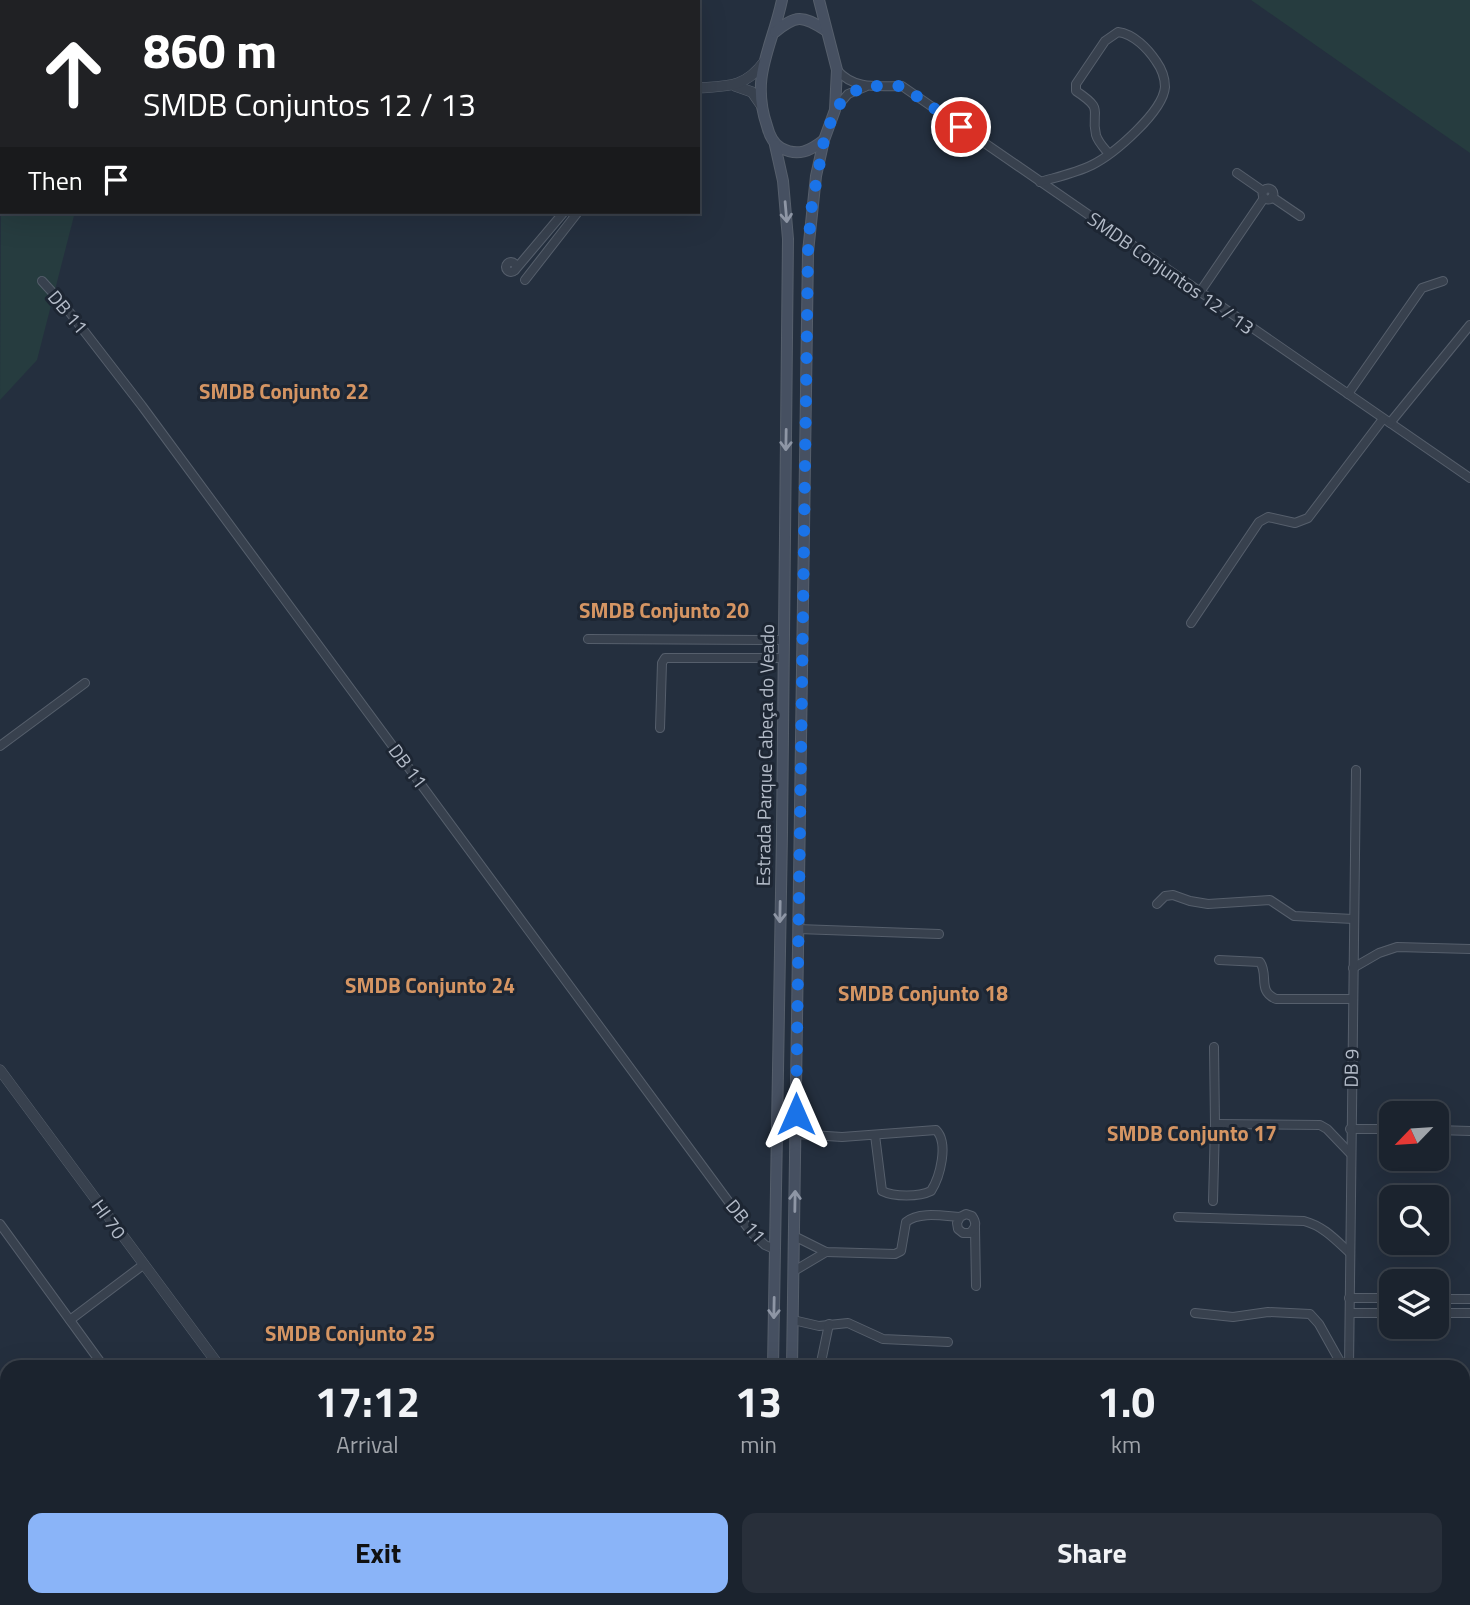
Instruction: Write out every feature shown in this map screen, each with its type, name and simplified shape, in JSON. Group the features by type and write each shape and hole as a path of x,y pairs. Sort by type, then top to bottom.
{"main road":[{"path":"782,0 760,80 761,105 775,145 796,153 806,152 824,140 835,110 836,70 819,0"},
{"path":"775,32 793,19 800,18 807,19 825,30"},
{"name":"Estrada Parque Cabeça do Veado","path":"792,1360 808,252 811,211 824,140"},
{"name":"Estrada Parque Cabeça do Veado","path":"773,1360 788,239 783,181 775,145"},
{"path":"776,1113 796,1114"}],"street":[{"path":"1040,182 1088,167 1109,154 1151,115 1160,100 1165,87 1159,65 1151,54 1129,35 1118,32 1105,41 1076,84 1076,91 1094,107 1097,115 1096,135 1109,154"},
{"path":"700,88 731,85 750,78 764,62"},
{"name":"SMDB Conjuntos 12 / 13","path":"836,70 847,80 867,86 902,86 1470,478"},
{"path":"731,85 747,89 761,105"},
{"path":"835,110 848,94 867,86"},
{"path":"1237,173 1300,216"},
{"path":"1200,292 1266,195"},
{"path":"512,266 524,260 562,214"},
{"path":"525,280 577,214"},
{"name":"DB 11","path":"42,281 64,305 142,406 751,1232 765,1245 774,1249"},
{"path":"1348,394 1422,288 1443,281"},
{"path":"1191,623 1262,519 1268,517 1299,523 1307,518 1386,421 1470,325"},
{"path":"588,639 783,640"},
{"path":"660,727 662,663 665,658 783,658"},
{"path":"0,746 85,683"},
{"name":"DB 9","path":"1349,1360 1356,770"},
{"path":"1157,904 1165,896 1173,895 1208,904 1270,900 1294,916 1353,919"},
{"path":"798,929 939,934"},
{"path":"1353,968 1379,953 1397,947 1470,949"},
{"path":"1219,960 1260,962 1264,967 1265,990 1276,999 1352,999"},
{"path":"1213,1201 1214,1047"},
{"name":"HI 70","path":"0,1070 215,1360"},
{"path":"1215,1124 1320,1125 1350,1153"},
{"path":"796,1134 875,1135 932,1129 939,1132 942,1142 941,1158 931,1191 923,1194 888,1194 882,1191 875,1135"},
{"path":"1350,1129 1379,1129"},
{"path":"1449,1130 1470,1131"},
{"path":"794,1236 826,1252 895,1255 902,1247 905,1226 909,1219 918,1216 960,1217 958,1229 963,1233 970,1233 975,1228 976,1286"},
{"path":"1178,1217 1304,1221 1328,1232 1349,1252"},
{"path":"0,1224 99,1360"},
{"path":"794,1271 826,1252"},
{"path":"70,1320 143,1265"},
{"path":"1349,1298 1379,1298"},
{"path":"1449,1299 1470,1299"},
{"path":"1195,1313 1233,1317 1268,1312 1310,1314 1319,1324 1339,1360"},
{"path":"1350,1312 1379,1313"},
{"path":"1449,1313 1470,1313"},
{"path":"793,1320 813,1326 848,1323 883,1339 948,1342"},
{"path":"821,1360 829,1324"}],"green space":[{"path":"1251,0 1470,0 1470,153"},
{"path":"1,214 74,214 37,360 0,400"}],"district":[{"name":"SMDB Conjunto 22","path":"284,392"},
{"name":"SMDB Conjunto 20","path":"664,611"},
{"name":"SMDB Conjunto 24","path":"430,986"},
{"name":"SMDB Conjunto 18","path":"923,994"},
{"name":"SMDB Conjunto 17","path":"1192,1134"},
{"name":"SMDB Conjunto 25","path":"350,1334"}],"route":[{"path":"796,1114 808,252 816,176 824,140 835,110 848,94 867,86 902,86 961,127"}]}
